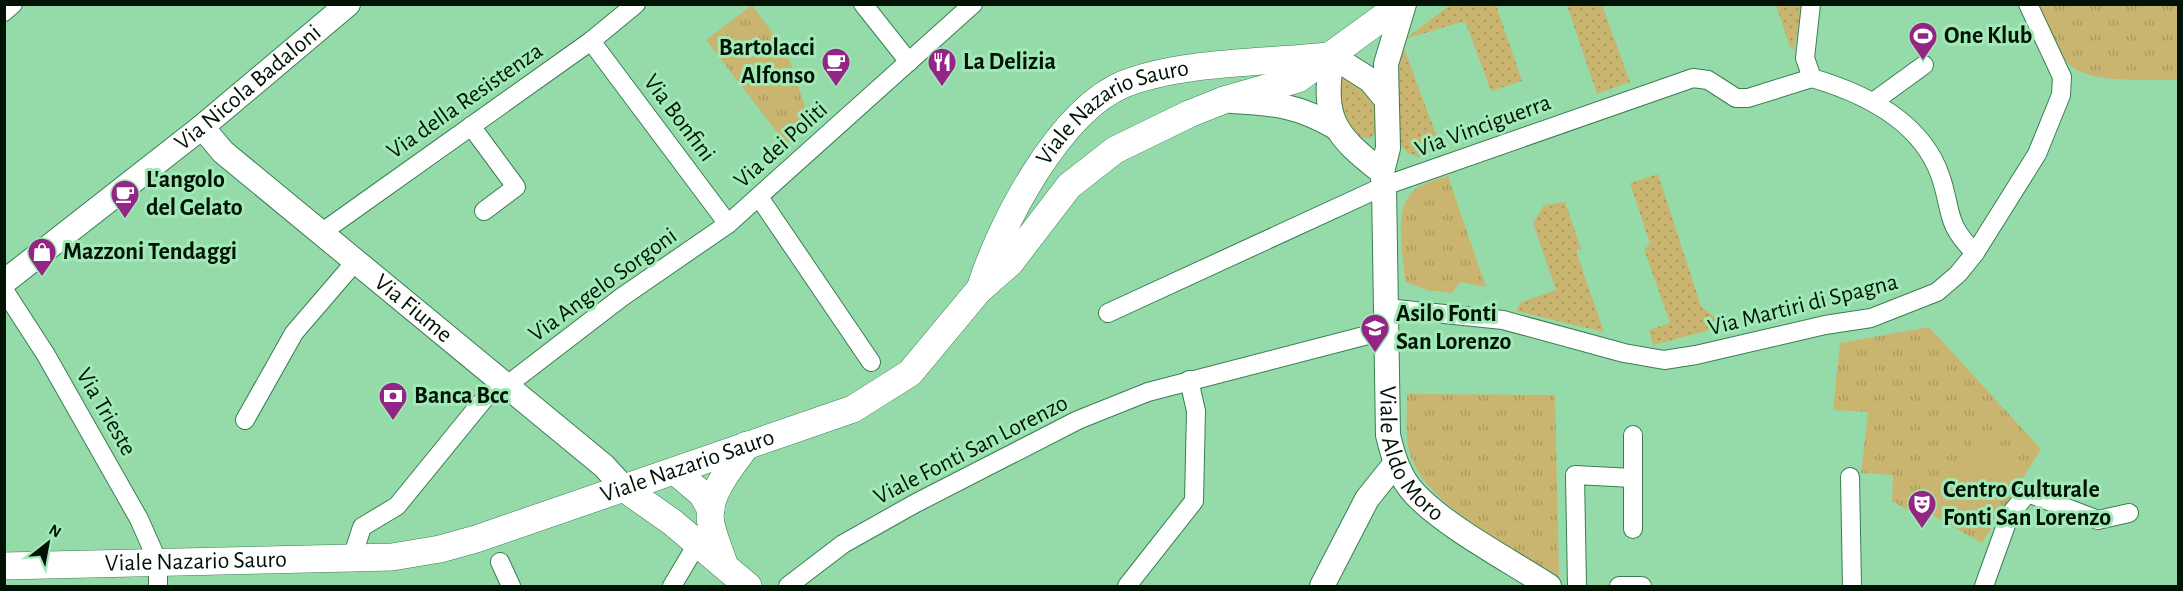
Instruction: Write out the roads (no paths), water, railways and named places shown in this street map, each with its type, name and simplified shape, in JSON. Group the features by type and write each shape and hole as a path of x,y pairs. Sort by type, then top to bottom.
{"main road":[{"name":"Viale Nazario Sauro","path":"4,566 158,574 352,558 392,557 440,549 676,472 853,409 910,373 979,290 1010,263 1069,186 1115,150 1169,123 1224,100 1298,79 1402,4"},
{"name":"Viale Nazario Sauro","path":"979,290 991,254 1019,200 1057,140 1093,103 1123,84 1181,69 1332,56"},
{"path":"706,525 718,489 747,445"},
{"path":"672,522 671,491 676,472 702,494 706,525 725,565 748,586"},
{"path":"625,489 672,522 706,525"}],"street":[{"path":"4,12 13,4"},
{"name":"Via Nicola Badaloni","path":"4,282 202,127 348,4"},
{"name":"Via della Resistenza","path":"321,233 591,40 636,4"},
{"path":"863,4 909,62"},
{"name":"Via dei Politi","path":"728,224 973,4"},
{"name":"Viale Aldo Moro","path":"1402,4 1386,64 1385,98 1388,148 1383,179 1388,435 1395,464 1413,492 1435,512 1549,586"},
{"path":"1811,4 1805,58 1812,78 1873,102 1916,135 1940,174 1949,217 1957,235 1975,253"},
{"name":"Via Martiri di Spagna","path":"1387,319 1503,320 1624,353 1664,360 1696,356 1826,325 1871,318 1904,307 1937,292 1958,274 1975,253 2037,154 2061,95 2062,77 2028,4"},
{"name":"Via Bonfini","path":"591,40 728,224"},
{"path":"1335,127 1326,92 1332,56 1370,80 1385,98"},
{"path":"1873,102 1924,65"},
{"name":"Via Vinciguerra","path":"1108,313 1383,179 1693,78 1708,80 1736,98 1749,98 1812,78"},
{"path":"1224,100 1272,103 1307,111 1335,127 1383,179"},
{"path":"471,126 516,187 484,210"},
{"name":"Via Fiume","path":"202,127 223,152 604,466 625,489"},
{"path":"759,197 871,362"},
{"name":"Via Angelo Sorgoni","path":"506,386 622,297 728,224"},
{"path":"245,420 294,333 356,262"},
{"name":"Via Trieste","path":"4,290 46,355 134,509 158,574"},
{"name":"Viale Fonti San Lorenzo","path":"788,586 843,544 925,498 1078,420 1148,392 1387,319"},
{"path":"1127,586 1194,501 1196,411 1189,380"},
{"path":"352,558 362,527 397,506 485,398 506,386"},
{"path":"1633,435 1633,529"},
{"path":"1322,586 1367,499 1395,464"},
{"path":"1577,586 1575,475 1633,478"},
{"path":"1850,477 1852,586"},
{"path":"1984,586 2010,514 2028,493 2098,520 2129,513"},
{"path":"672,586 706,525"},
{"path":"500,562 511,586"},
{"path":"1619,586 1642,586"}],"place":[{"name":"One Klub","path":"1923,62"},
{"name":"Bartolacci Alfonso","path":"836,88"},
{"name":"La Delizia","path":"942,88"},
{"name":"L'angolo del Gelato","path":"125,220"},
{"name":"Mazzoni Tendaggi","path":"42,278"},
{"name":"Asilo Fonti San Lorenzo","path":"1375,354"},
{"name":"Banca Bcc","path":"393,422"},
{"name":"Centro Culturale Fonti San Lorenzo","path":"1922,530"}]}
